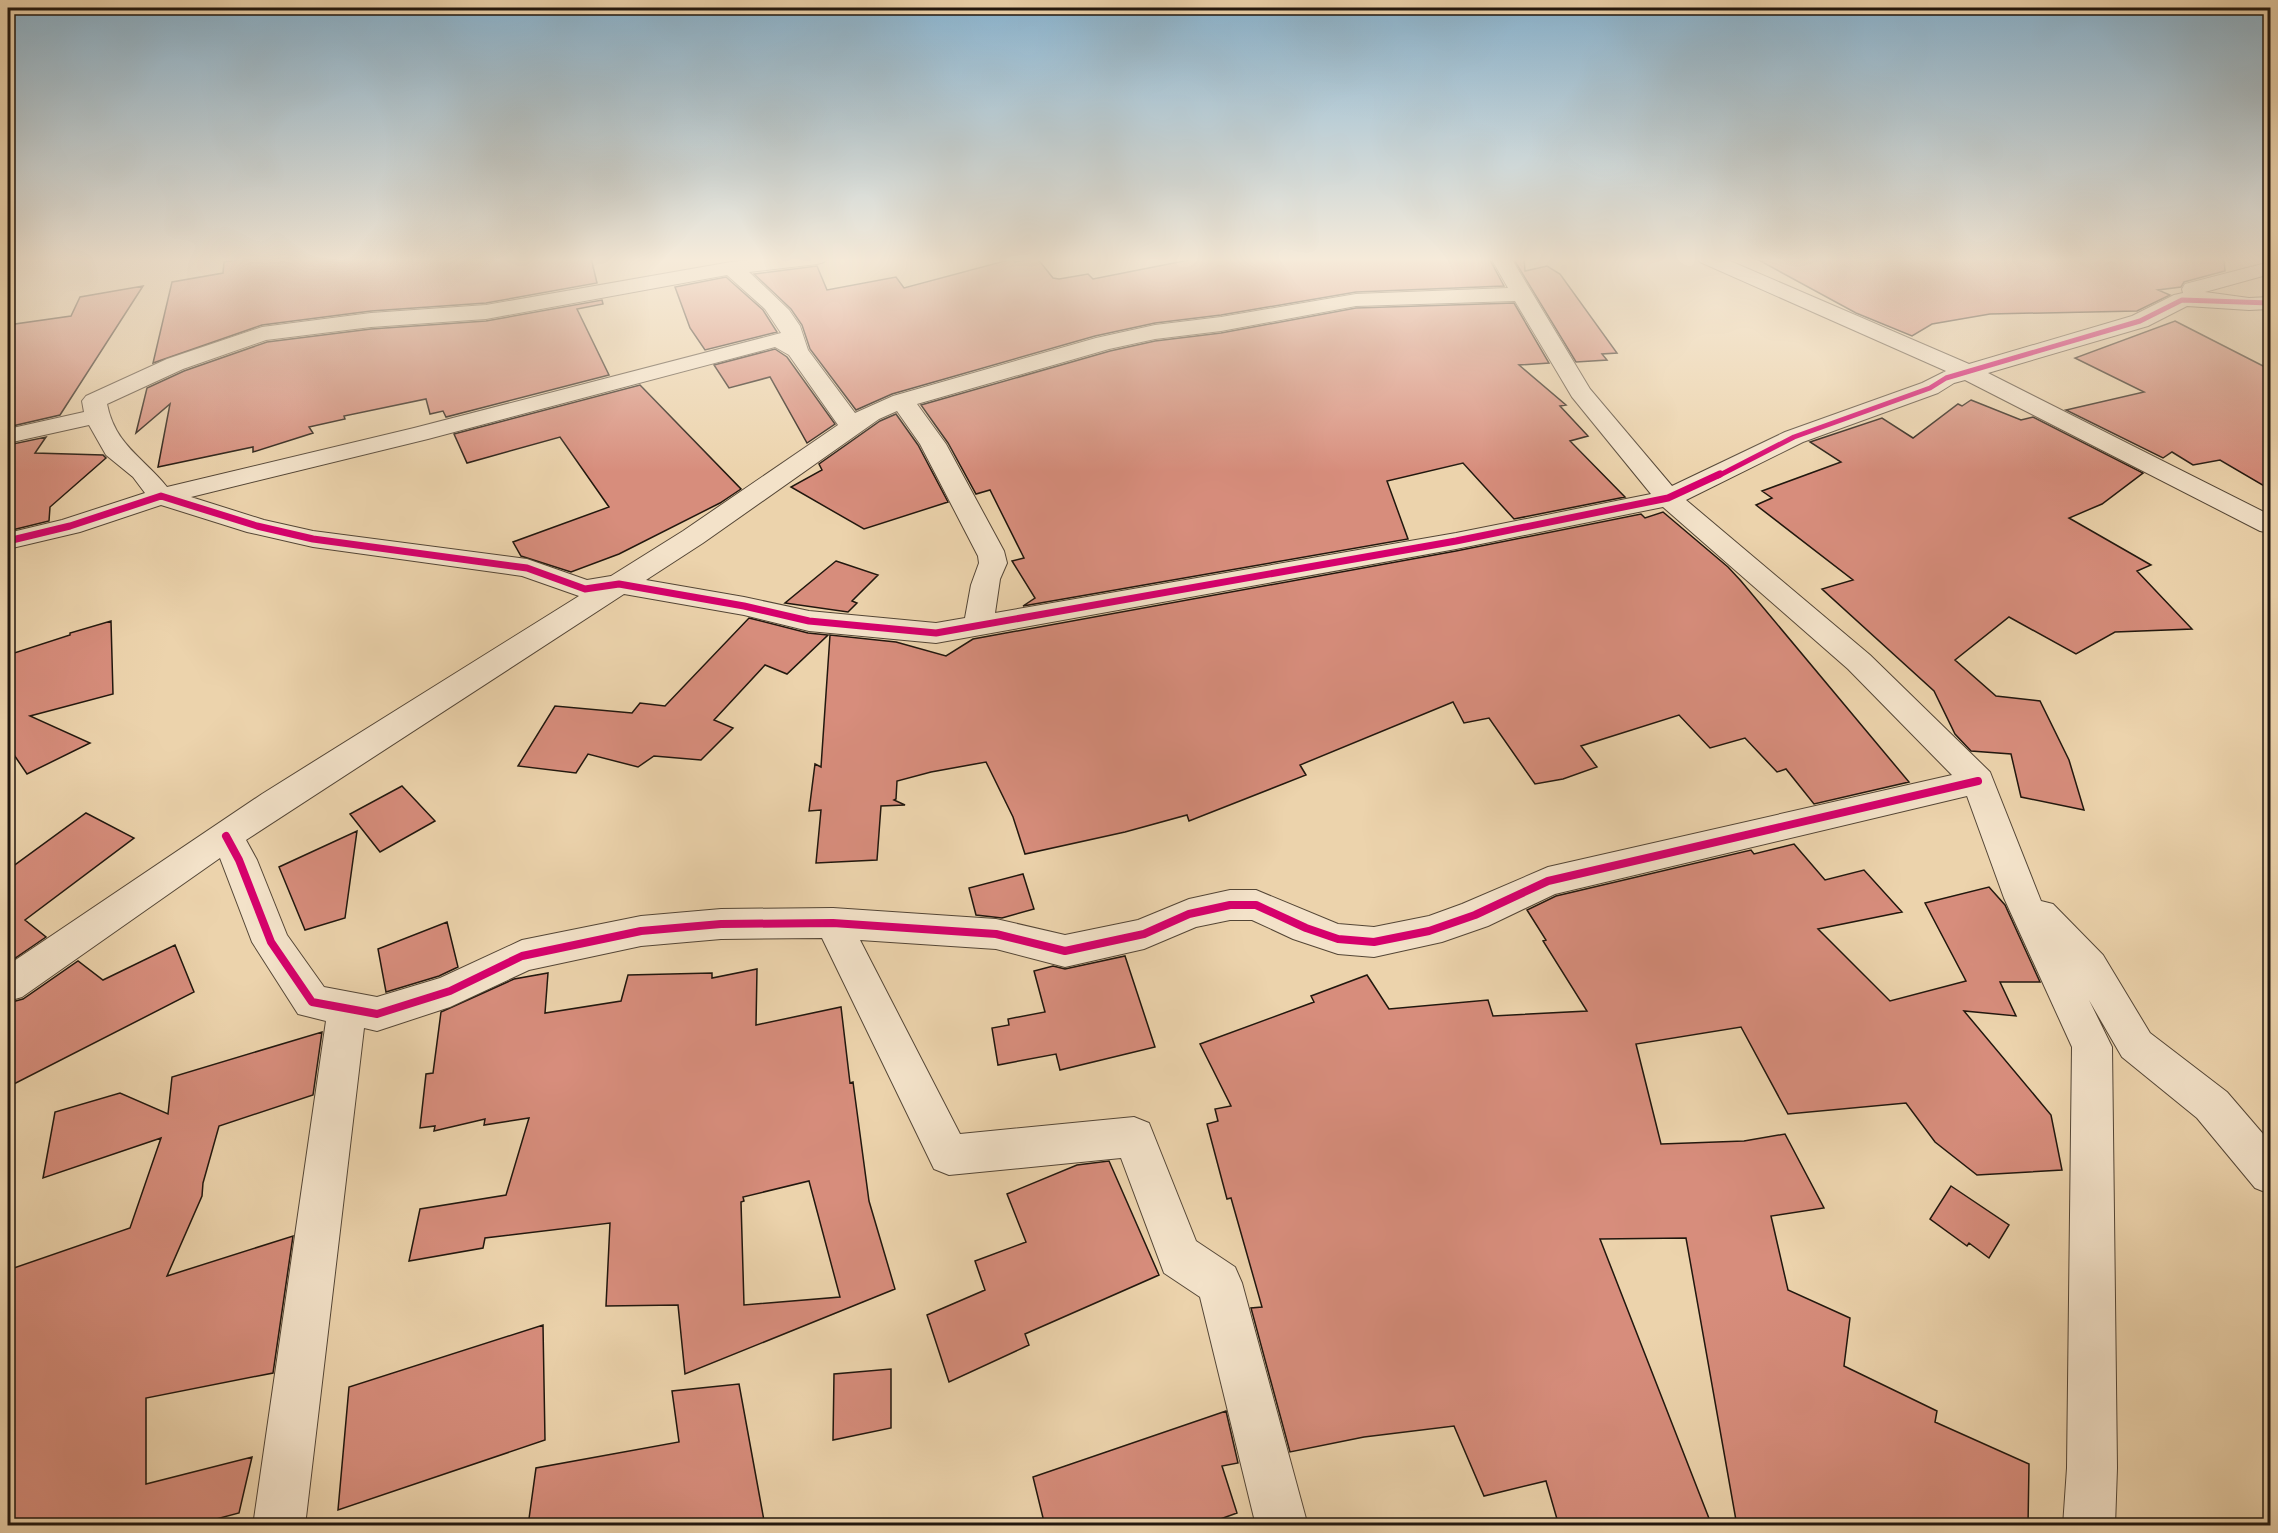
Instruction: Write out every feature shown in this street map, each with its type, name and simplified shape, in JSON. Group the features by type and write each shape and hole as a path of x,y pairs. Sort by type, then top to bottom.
{"street":[{"path":"297,330 262,334 175,364 94,401 97,416 115,450 142,472 161,496 256,526 313,539 527,568 585,589 619,584 744,606 808,621 852,627 936,633 1456,541 1668,498 1794,437 1930,388 1946,378 2111,330"},
{"path":"792,330 797,350"},
{"path":"8,985 226,836 693,537 851,425 870,414 901,401 1104,343 1175,330"},
{"path":"1543,330 1580,392 1668,498 1859,662 1978,781 2022,898 2092,1047 2092,1468 2089,1526"},
{"path":"1870,330 1966,372 2271,525"},
{"path":"8,541 70,526 161,496 429,431 778,339 797,350 851,425"},
{"path":"901,401 943,459 952,484 979,535 990,550 993,564 987,575 979,624"},
{"path":"8,436 97,416"},
{"path":"226,836 239,860 271,942 312,1002 377,1014 450,991 522,956 641,931 721,924 833,923 996,934 1065,951 1144,934 1188,914 1230,905 1256,905 1306,928 1338,939 1374,942 1448,925 1548,881 1642,861 1978,781"},
{"path":"2022,898 2090,966 2136,1044 2212,1105 2271,1173"},
{"path":"833,923 949,1155 1134,1137 1180,1257 1219,1283 1282,1526"},
{"path":"279,1526 347,1008"}],"building":[{"path":"8,330 115,330 60,415 8,427"},
{"path":"161,330 249,330 153,363"},
{"path":"367,330 587,330 609,375 446,417 443,411 430,414 426,399 344,416 345,419 309,427 313,433 253,452 253,447 158,467 170,404 136,433 147,388 184,371 267,342"},
{"path":"691,330 775,330 777,332 705,350"},
{"path":"804,330 1125,330 892,394 856,410 810,349"},
{"path":"1240,330 1529,330 1549,363 1519,365 1566,405 1560,406 1588,436 1570,441 1625,497 1514,519 1463,463 1387,481 1408,539 1023,606 1035,598 1012,561 1024,558 990,490 976,494 948,443 921,405 1110,351 1155,341"},
{"path":"1556,330 1600,330 1617,353 1602,354 1607,360 1576,362"},
{"path":"1896,330 1923,330 1912,336"},
{"path":"2152,330 2192,330 2271,370 2271,490 2220,460 2193,465 2172,452 2163,458 2066,410 2144,392 2075,358"},
{"path":"775,349 787,357 835,424 807,443 770,377 729,388 714,365"},
{"path":"640,385 741,489 720,503 619,554 571,572 521,556 513,542 609,507 560,437 467,463 454,434"},
{"path":"1971,400 2021,420 2033,417 2143,473 2102,504 2069,518 2151,565 2137,571 2192,629 2115,632 2076,654 2009,617 1955,660 1996,696 2040,701 2069,760 2084,810 2021,797 2011,754 1971,751 1955,734 1934,691 1822,589 1853,580 1756,505 1772,498 1762,491 1841,462 1810,442 1882,418 1913,438 1958,404 1962,406"},
{"path":"896,414 918,445 948,502 864,529 791,487 822,470 819,464 880,421"},
{"path":"46,437 35,453 103,455 106,458 50,507 49,521 8,531 8,445"},
{"path":"1663,512 1728,567 1741,581 1909,782 1814,804 1786,769 1777,772 1745,738 1710,748 1679,715 1581,746 1597,767 1563,779 1535,784 1489,718 1464,723 1453,702 1300,765 1306,775 1189,821 1187,815 1125,832 1025,854 1013,817 986,762 931,772 897,781 896,799 894,800 905,805 881,806 877,860 816,863 821,810 809,811 815,764 821,767 830,635 896,642 946,656 973,639 1456,551 1641,514 1645,518"},
{"path":"836,561 878,575 852,601 857,603 848,612 785,603"},
{"path":"749,618 808,633 828,635 787,674 765,665 714,720 733,728 701,760 654,756 638,767 588,754 576,773 518,766 555,706 632,713 640,703 665,706"},
{"path":"111,621 113,694 30,716 90,743 27,774 8,746 8,655"},
{"path":"402,786 435,821 380,852 350,814"},
{"path":"86,813 134,838 25,920 46,937 8,963 8,870"},
{"path":"357,831 345,918 305,930 279,867"},
{"path":"1794,844 1825,880 1864,870 1902,912 1818,929 1890,1001 1966,981 1925,903 1989,887 2005,905 2040,982 2000,982 2016,1016 1964,1011 2051,1115 2062,1170 1977,1175 1935,1142 1906,1103 1788,1114 1741,1027 1636,1044 1661,1144 1744,1141 1785,1134 1824,1208 1771,1216 1788,1290 1850,1318 1844,1366 1937,1411 1935,1422 2029,1464 2028,1526 1737,1526 1686,1238 1600,1239 1712,1526 1559,1526 1546,1481 1484,1496 1454,1426 1364,1437 1290,1452 1251,1308 1262,1307 1231,1198 1227,1199 1207,1124 1218,1121 1215,1109 1231,1106 1200,1044 1314,1002 1311,996 1367,975 1389,1009 1488,1000 1493,1016 1587,1011 1543,941 1546,940 1527,910 1556,896 1751,850 1754,854"},
{"path":"1023,874 1034,909 1002,918 976,915 969,888"},
{"path":"447,922 458,967 439,976 386,992 378,949"},
{"path":"175,945 194,992 8,1087 8,1003 23,999 78,961 103,980"},
{"path":"1125,956 1155,1047 1060,1070 1056,1054 998,1065 992,1028 1009,1025 1008,1019 1045,1012 1034,971 1053,966 1065,969"},
{"path":"757,969 756,1025 841,1007 850,1083 853,1082 869,1201 895,1289 685,1374 678,1305 606,1306 610,1223 485,1238 483,1248 409,1261 420,1209 506,1195 529,1118 484,1125 485,1119 434,1131 435,1126 420,1128 426,1074 433,1073 441,1012 514,979 548,973 545,1013 621,1001 628,975 712,973 712,978","holes":["809,1181 840,1297 744,1305 741,1202 744,1201 743,1197"]},
{"path":"322,1032 313,1095 219,1126 203,1183 202,1196 167,1276 293,1236 273,1373 146,1398 146,1484 252,1457 239,1513 216,1519 216,1526 8,1526 8,1270 130,1228 161,1138 43,1178 55,1112 120,1093 168,1114 172,1077"},
{"path":"1109,1161 1159,1275 1025,1334 1029,1345 949,1382 927,1315 985,1290 975,1261 1026,1242 1007,1194 1077,1165"},
{"path":"1951,1186 2009,1225 1989,1258 1969,1243 1967,1246 1930,1219"},
{"path":"543,1325 545,1440 338,1510 349,1387"},
{"path":"891,1369 891,1428 833,1440 834,1374"},
{"path":"739,1384 765,1526 528,1526 536,1468 679,1442 672,1391"},
{"path":"1226,1411 1238,1463 1222,1466 1237,1513 1201,1526 1045,1526 1033,1477"}],"cycle path":[{"path":"8,541 70,526 161,496 257,526 313,539 527,568 585,589 619,584 744,606 809,621 936,633 1456,541 1668,498 1794,437 1930,388 1946,378 2111,330"},
{"path":"226,836 239,860 271,942 312,1002 377,1014 450,991 522,956 641,931 721,924 833,923 996,934 1065,951 1144,934 1189,914 1230,905 1256,905 1306,928 1338,939 1374,942 1429,931 1475,915 1548,881 1978,781"}]}
